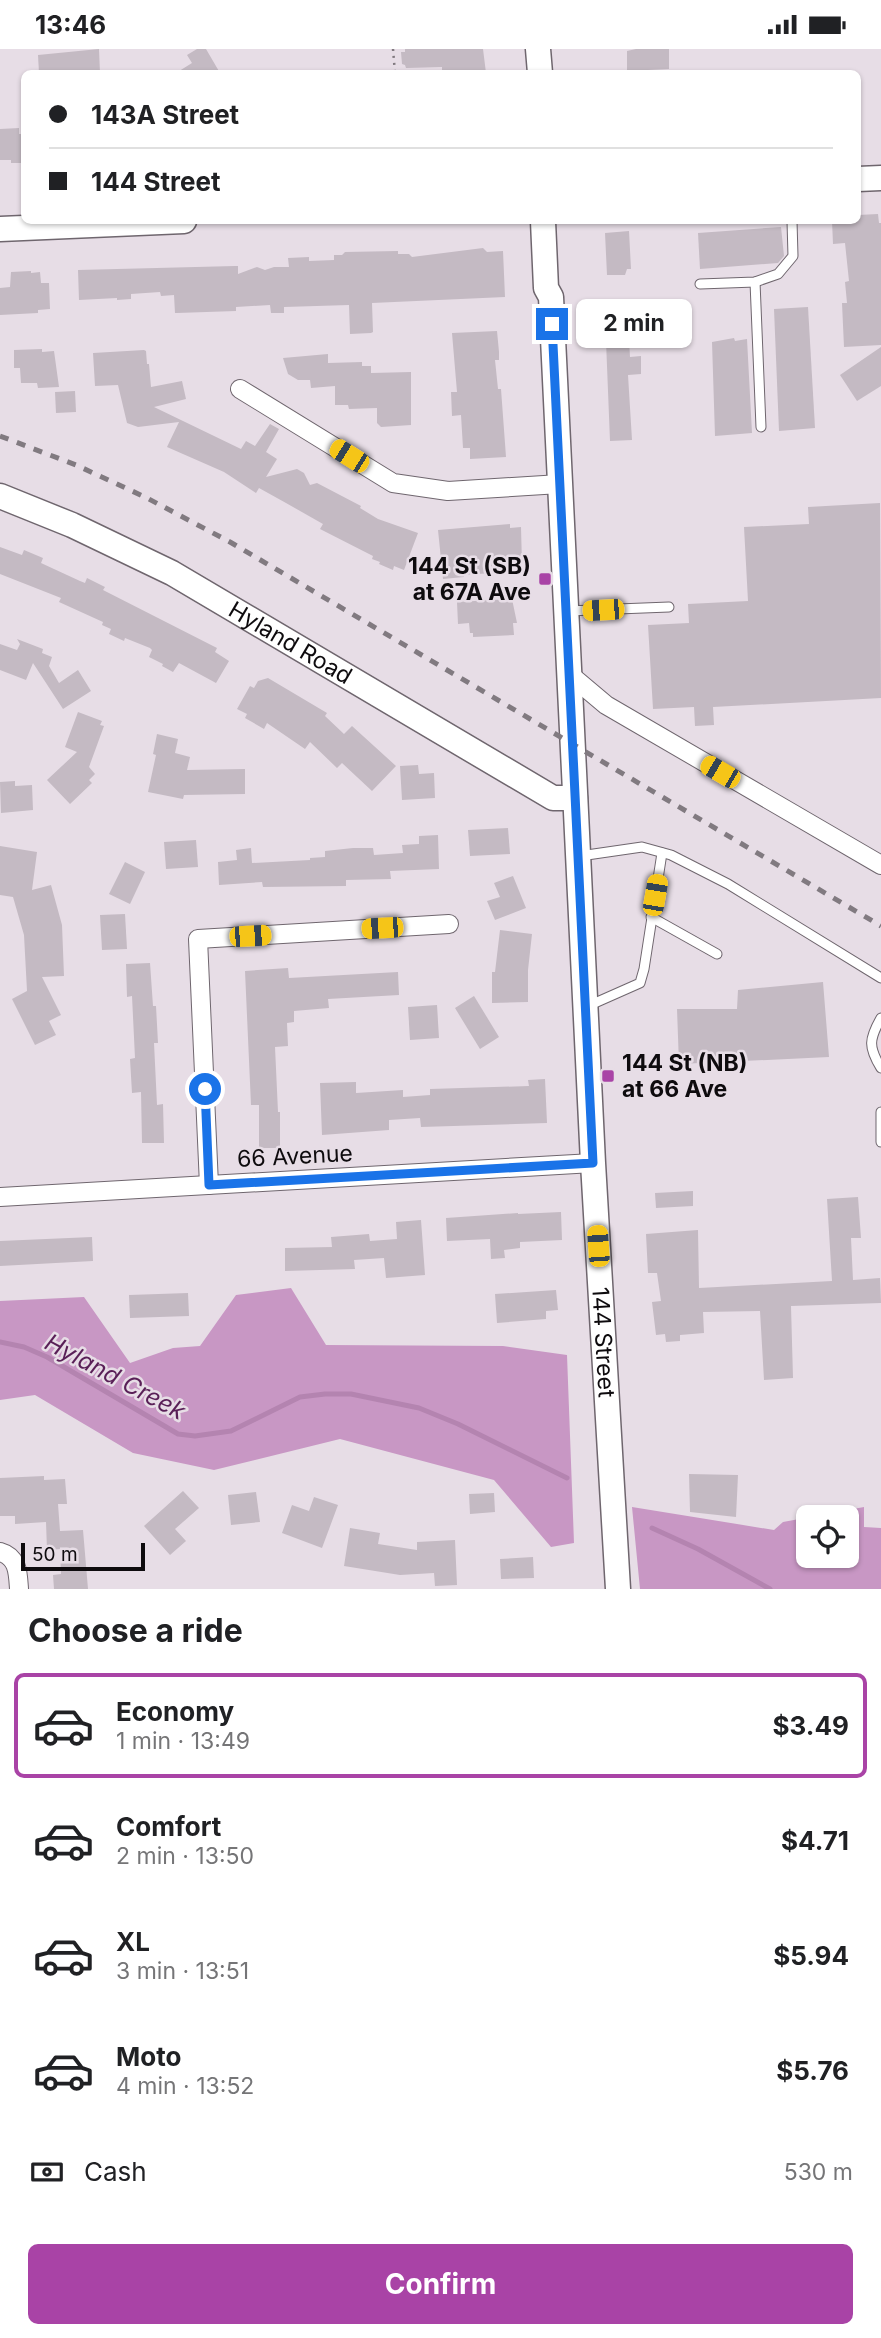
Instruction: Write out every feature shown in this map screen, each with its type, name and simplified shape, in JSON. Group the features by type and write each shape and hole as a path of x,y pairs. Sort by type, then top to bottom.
{"main road":[{"path":"538,49 540,70"},
{"path":"861,179 881,177"},
{"path":"0,229 115,224"},
{"name":"144 Street","path":"543,224 547,288 551,297 593,1163 618,1589"},
{"name":"144 Street","path":"551,297 557,288 554,224"},
{"name":"Hyland Road","path":"0,496 72,525 172,573 553,798 575,798"}],"street":[{"path":"240,389 393,483 448,491 560,484"},
{"path":"568,673 606,705 881,865"},
{"path":"571,719 585,708 606,705"},
{"path":"209,1185 198,939 449,924"},
{"name":"66 Avenue","path":"0,1197 593,1163"},
{"path":"4,1554 15,1562 19,1589"}],"lane":[{"path":"700,284 755,282 778,274 793,256 792,224"},
{"path":"755,282 761,427"},
{"path":"565,611 669,607"},
{"path":"578,856 642,847 671,855 728,884 881,978"},
{"path":"586,1007 640,983 662,852"},
{"path":"651,917 717,954"},
{"path":"881,1018 872,1035 872,1053 881,1068"},
{"path":"881,1112 881,1142"}],"path":[{"path":"393,49 395,70"}],"shaded area":[{"path":"291,1288 326,1345 503,1346 567,1355 574,1543 551,1547 494,1480 340,1439 214,1470 133,1453 35,1395 0,1400 0,1301 84,1297 130,1363 173,1348 200,1346 236,1295"},
{"path":"632,1507 774,1530 783,1522 796,1519 796,1568 859,1568 859,1508 864,1507 864,1527 881,1528 881,1589 640,1589"}],"building":[{"path":"99,49 100,70 39,70 38,55"},
{"path":"197,49 206,49 218,70 181,70 192,63 187,55"},
{"path":"405,49 483,49 486,70 406,68 402,64 401,52 405,52"},
{"path":"669,49 669,69 627,70 627,51"},
{"path":"19,128 21,163 0,160 0,129"},
{"path":"878,214 881,223 881,345 844,347 842,303 847,303 845,282 849,281 845,243 833,244 832,224 861,224 861,215"},
{"path":"781,227 784,256 778,263 700,269 698,233"},
{"path":"629,231 631,269 627,269 625,275 607,275 605,233"},
{"path":"483,248 487,252 503,251 505,297 372,303 371,333 350,334 349,305 284,307 284,313 271,313 270,305 236,307 236,311 175,313 174,295 161,296 160,292 131,294 131,299 79,300 78,270 238,266 238,274 257,267 265,270 289,267 288,258 334,260 334,255 342,255 345,252 398,251 398,254 409,254 412,257"},
{"path":"11,272 40,272 41,283 49,283 50,309 38,310 38,313 0,315 0,288 10,287"},
{"path":"808,307 815,428 779,431 774,309"},
{"path":"497,331 499,360 495,360 498,389 501,389 506,457 470,459 470,448 463,448 461,415 452,416 451,392 457,392 452,333"},
{"path":"734,338 735,341 747,339 752,433 715,436 712,342"},
{"path":"629,340 630,357 641,356 641,374 628,375 632,440 610,441 606,341"},
{"path":"881,347 881,386 857,401 840,375"},
{"path":"42,349 42,352 54,351 59,387 38,388 37,383 21,383 20,368 14,368 14,350"},
{"path":"144,350 149,364 151,387 182,381 186,399 154,407 241,449 246,441 255,446 270,424 279,429 266,452 277,459 266,477 297,469 304,473 310,485 317,483 361,506 360,508 378,519 418,533 404,570 394,566 393,570 379,564 380,562 372,559 373,556 320,529 323,524 259,488 256,493 224,472 167,447 179,422 138,427 127,423 118,385 95,386 93,353"},
{"path":"328,354 328,363 362,362 362,366 371,366 371,373 411,372 411,425 381,427 377,423 377,408 349,409 348,405 335,405 335,386 311,388 310,380 298,380 288,374 283,358"},
{"path":"75,391 76,412 56,413 55,392"},
{"path":"880,503 881,698 713,707 714,725 695,726 694,707 653,709 648,625 689,623 688,604 748,601 744,527 809,524 808,507"},
{"path":"510,524 510,528 521,527 520,571 443,579 438,530"},
{"path":"0,547 22,555 24,550 43,558 41,563 85,583 87,578 105,587 103,590 217,648 215,652 229,661 216,683 179,663 173,672 149,657 152,650 150,648 109,634 111,629 102,625 103,622 59,602 61,598 0,574"},
{"path":"512,599 517,623 513,623 514,635 473,637 469,623 458,624 457,602"},
{"path":"17,639 43,649 42,653 52,657 49,666 59,683 78,670 91,691 63,709 33,663 26,680 0,670 0,644 17,650 20,644"},
{"path":"268,678 327,713 325,716 344,734 352,726 396,766 372,791 342,763 337,768 310,742 305,749 267,723 264,729 245,718 247,714 237,709 250,686 254,688 258,681"},
{"path":"78,712 102,721 100,725 104,726 89,767 95,774 89,780 92,783 70,804 47,780 77,752 65,747"},
{"path":"157,734 178,739 175,753 190,757 187,770 245,769 245,794 184,795 183,799 148,792 156,755 153,754"},
{"path":"418,765 419,774 434,773 435,798 402,800 400,766"},
{"path":"15,781 15,786 32,785 33,810 1,813 0,782"},
{"path":"508,828 510,854 470,856 468,830"},
{"path":"438,835 439,869 390,871 391,879 346,880 346,886 263,887 262,882 219,885 218,862 237,860 236,850 251,848 252,863 310,860 325,857 325,851 353,848 373,848 374,855 403,853 402,845 419,844 419,836"},
{"path":"196,840 198,867 166,869 164,842"},
{"path":"0,846 37,852 32,890 51,885 62,925 64,976 42,977 61,1015 49,1021 56,1035 35,1045 12,999 27,991 24,935 13,897 0,895"},
{"path":"125,862 145,872 130,904 109,894"},
{"path":"513,876 526,908 495,920 487,901 500,897 494,883"},
{"path":"125,914 127,949 102,950 100,915"},
{"path":"500,930 532,934 528,1002 492,1003 492,972 495,972"},
{"path":"150,963 158,1043 154,1043 157,1105 163,1104 164,1143 142,1143 141,1092 132,1093 130,1059 135,1058 132,996 127,997 126,964"},
{"path":"288,968 289,978 398,972 399,995 328,999 329,1008 294,1011 294,1022 287,1023 288,1046 275,1047 280,1148 259,1148 259,1105 251,1105 245,971"},
{"path":"823,982 829,1057 679,1064 677,1009 737,1009 738,990"},
{"path":"474,996 499,1037 480,1049 455,1008"},
{"path":"437,1005 439,1038 410,1040 408,1007"},
{"path":"545,1079 547,1123 421,1127 420,1118 389,1120 389,1130 322,1135 320,1083 356,1082 356,1093 403,1090 403,1097 430,1095 430,1089 529,1086 528,1080"},
{"path":"693,1191 693,1206 656,1208 655,1193"},
{"path":"858,1197 861,1238 851,1238 853,1280 880,1278 881,1303 791,1306 793,1378 764,1380 760,1311 703,1312 704,1333 680,1335 680,1341 666,1342 665,1334 656,1335 652,1302 661,1301 657,1273 648,1273 646,1234 698,1230 699,1288 832,1281 827,1199"},
{"path":"561,1212 562,1240 520,1242 520,1248 504,1250 505,1258 491,1259 490,1239 447,1241 446,1218"},
{"path":"421,1220 425,1275 386,1278 384,1258 354,1260 355,1269 285,1271 285,1248 332,1247 331,1237 369,1234 370,1241 397,1239 396,1222"},
{"path":"92,1237 93,1261 0,1266 0,1241"},
{"path":"556,1290 558,1310 546,1311 546,1319 497,1323 495,1294"},
{"path":"188,1293 189,1316 130,1318 129,1295"},
{"path":"689,1474 738,1475 736,1517 690,1512"},
{"path":"44,1476 44,1480 65,1479 67,1504 58,1504 60,1531 83,1530 88,1589 54,1589 53,1575 61,1574 60,1549 47,1550 46,1522 15,1524 15,1516 0,1516 0,1478"},
{"path":"183,1491 199,1508 175,1529 186,1541 170,1555 144,1526"},
{"path":"256,1492 260,1522 231,1525 228,1495"},
{"path":"494,1493 495,1512 470,1514 469,1494"},
{"path":"314,1497 338,1505 322,1548 282,1533 292,1505 309,1511"},
{"path":"350,1528 380,1533 378,1544 417,1550 417,1542 455,1540 457,1585 435,1586 434,1573 400,1575 344,1566"},
{"path":"533,1557 534,1578 501,1579 500,1559"}],"waterway":[{"name":"Hyland Creek","path":"0,1342 24,1347 47,1357 178,1434 195,1436 231,1431 300,1397 351,1394 419,1408 458,1424 567,1478"},
{"name":"Hyland Creek","path":"652,1528 698,1549 770,1589"}],"railway":[{"path":"0,436 76,465 145,497 230,542 881,926"}],"place":[{"name":"144 St (SB) at 67A Ave","path":"545,579"},
{"name":"144 St (NB) at 66 Ave","path":"608,1076"}],"route":[{"path":"205,1089 209,1185 593,1163 552,324"}]}
